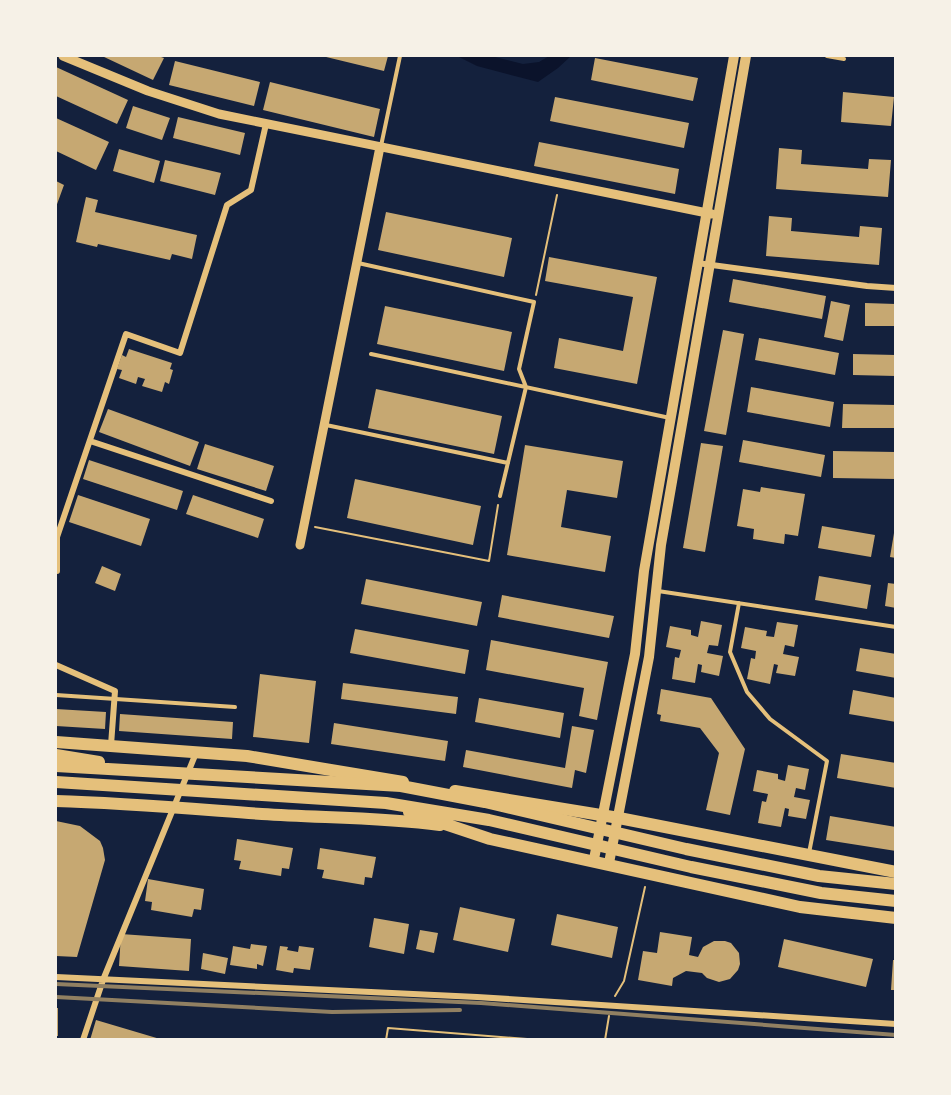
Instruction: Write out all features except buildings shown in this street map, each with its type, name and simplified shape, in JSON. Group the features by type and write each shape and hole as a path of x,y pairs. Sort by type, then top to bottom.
{"main road":[{"path":"594,859 635,654 644,571 734,56"},
{"path":"609,863 649,657 661,545 746,56"},
{"path":"56,742 247,756 603,815 808,857 896,872"},
{"path":"56,755 153,772"},
{"path":"56,766 401,786 485,802 686,849 819,876 896,884"},
{"path":"56,782 386,803 489,820 691,867 821,893 896,901"},
{"path":"56,801 431,824 479,831 649,872 896,919"},
{"path":"386,803 429,820 490,839 800,907 896,919"}],"street":[{"path":"63,56 176,102 219,114 718,216"},
{"path":"57,571 57,537 126,334 180,353 226,205 251,190 266,124"},
{"path":"300,545 380,147"},
{"path":"697,263 896,288"},
{"path":"90,441 271,501"},
{"path":"56,665 115,691 111,745"},
{"path":"83,1040 103,980 196,752"},
{"path":"56,977 453,996 896,1024"}],"lane":[{"path":"380,147 400,56"},
{"path":"827,56 843,59"},
{"path":"357,263 534,302 519,369 526,387 500,496"},
{"path":"371,354 670,418"},
{"path":"324,424 507,464"},
{"path":"657,591 896,627"},
{"path":"739,603 730,652 747,692 770,719 827,761 808,857"},
{"path":"56,695 235,707"}],"path":[{"path":"534,302 560,183"},
{"path":"304,526 489,561 500,496"},
{"path":"605,1040 610,1006 624,981 649,872"},
{"path":"386,1040 388,1028 540,1040"}],"water":[{"path":"457,56 491,56 523,64 539,62 549,56 571,56 538,82 477,66"}],"railway":[{"path":"56,984 481,1003 896,1035"},
{"path":"56,997 332,1012 460,1010"}]}
